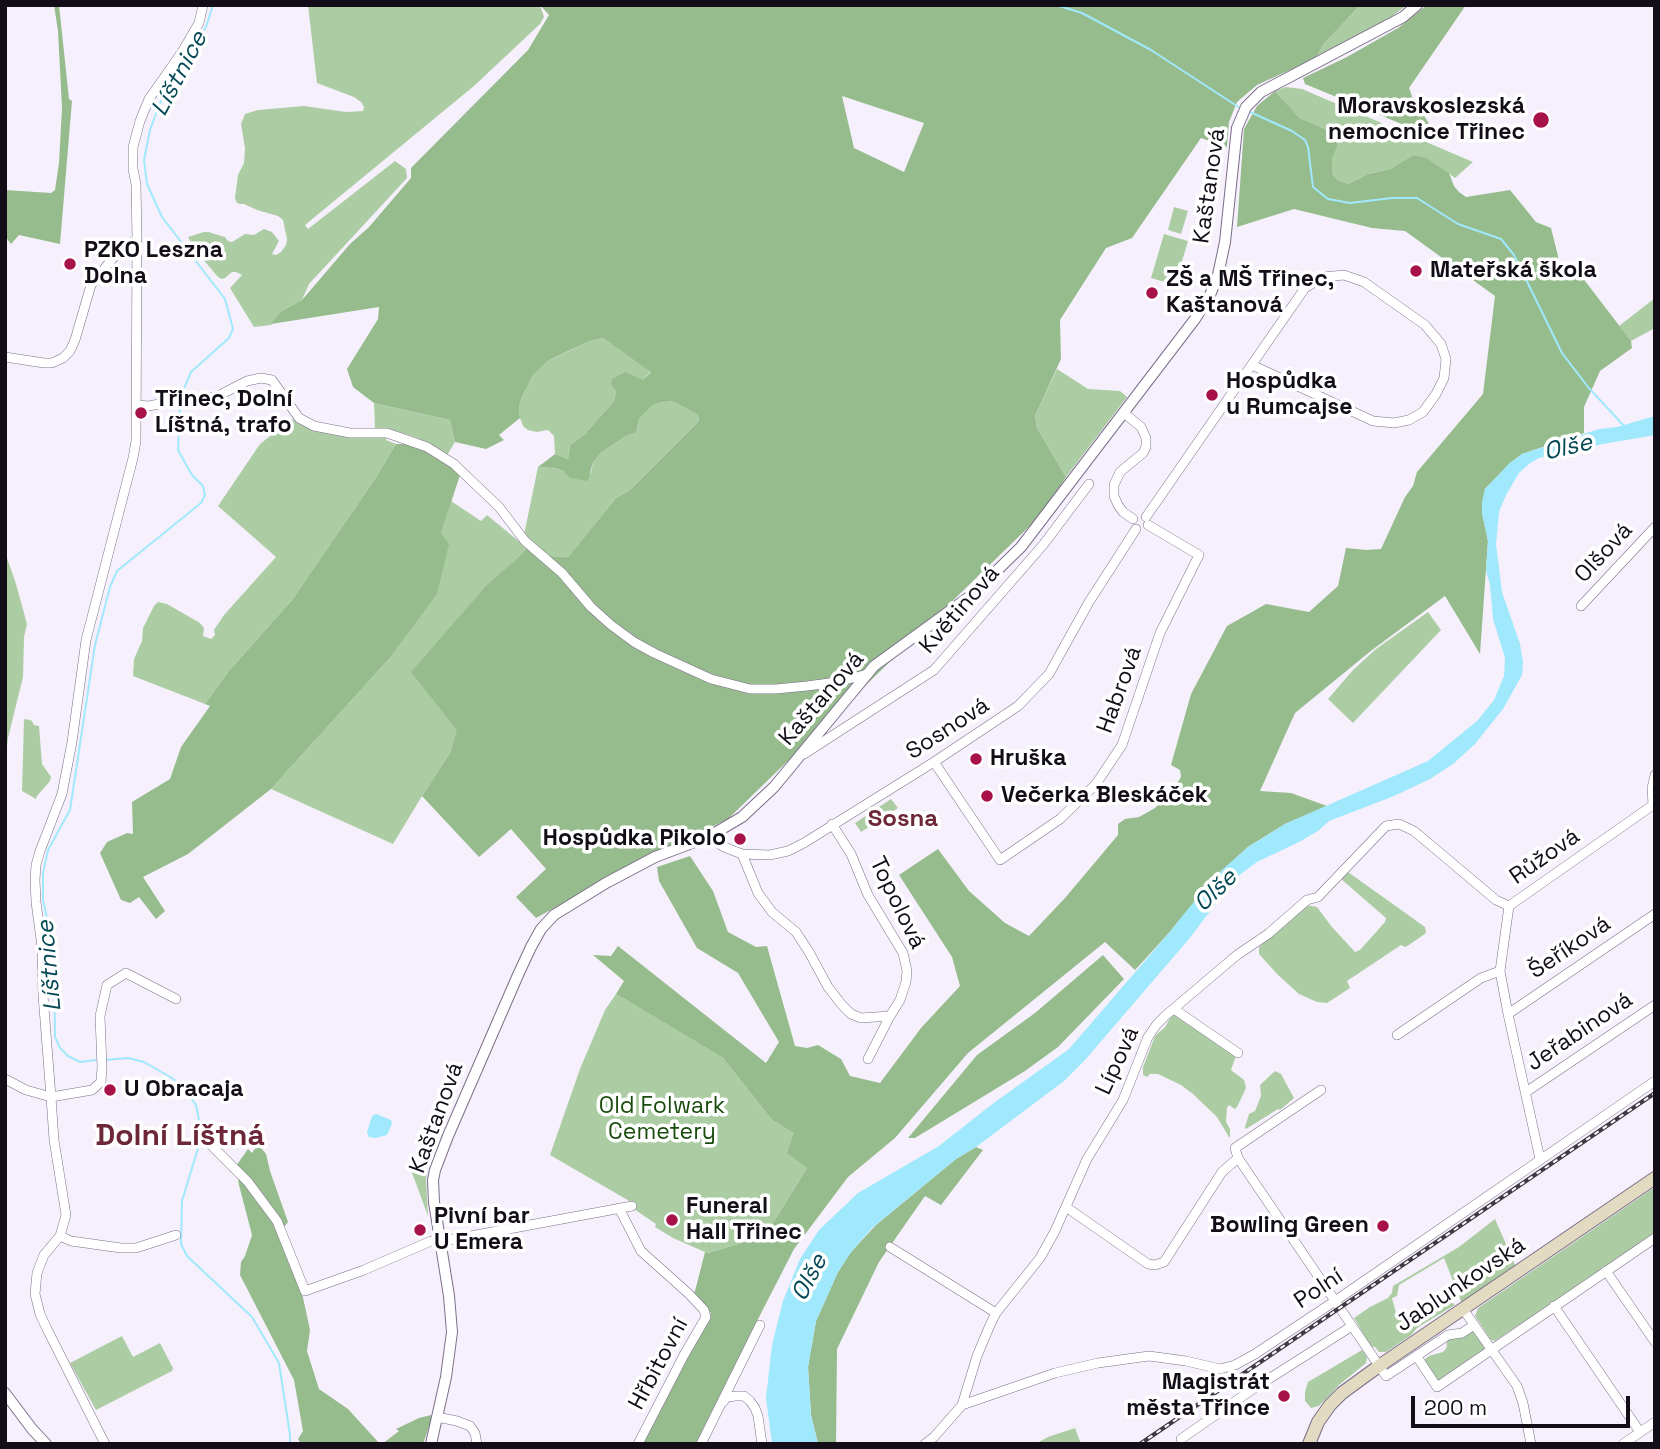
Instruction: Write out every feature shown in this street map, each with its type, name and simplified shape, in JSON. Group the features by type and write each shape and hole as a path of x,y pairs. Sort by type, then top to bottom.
{"main road":[{"name":"Jablunkovská","path":"1309,1444 1318,1422 1342,1393 1655,1178"}],"street":[{"path":"105,1444 40,1314 35,1294 37,1273 44,1255 60,1236 66,1215 54,1140 42,947 36,902 36,865 62,794 86,640 136,441 136,184 133,147 149,99 199,23 203,5"},
{"name":"Kaštanová","path":"431,1444 448,1369 452,1332 433,1190 435,1170 518,975 541,929 554,915 606,883 655,856 708,837 742,817 774,788 874,666 973,594 1021,547 1124,414 1210,295 1218,275 1225,243 1235,138 1245,107 1261,92 1404,17 1417,5"},
{"path":"5,357 44,363 63,358 75,340 91,285 122,247 136,240"},
{"path":"1124,414 1141,427 1146,438 1143,453 1120,472 1114,484 1114,496 1118,505 1135,524 1139,516 1147,521 1252,365 1305,288 1323,277 1344,275 1364,282 1425,325 1441,344 1446,359 1444,378 1423,412 1409,420 1394,423 1373,421 1252,365"},
{"path":"136,405 149,406 183,398 216,397 247,382 261,378 272,380 299,418 314,426 350,433 387,432 427,447 454,464 499,506 525,541 562,573 591,607 618,631 654,653 711,679 750,689 807,687 868,674"},
{"name":"Květinová","path":"800,757 934,670 1043,545 1089,484"},
{"name":"Habrová","path":"934,762 1000,860 1059,820 1096,784 1122,745 1160,633 1199,555 1147,521"},
{"name":"Sosnová","path":"708,837 742,854 770,855 788,851 934,762 1018,706 1049,674 1135,524"},
{"name":"Olšová","path":"1581,606 1655,527"},
{"name":"Růžová","path":"1541,1159 1500,971 1509,906 1654,805 1652,788 1655,775"},
{"name":"Topolová","path":"832,824 851,854 868,895 903,953 908,971 900,1000 868,1059"},
{"name":"Lípová","path":"962,1405 977,1356 996,1313 1040,1258 1087,1159 1123,1100 1148,1037 1157,1024 1237,955 1268,934 1307,900 1318,897 1387,826 1399,824 1414,831 1496,900 1509,906"},
{"path":"742,854 758,893 772,912 796,932 828,987 842,1005 860,1018 890,1016"},
{"name":"Šeříková","path":"1508,1014 1655,914"},
{"path":"1397,1035 1481,978 1500,971"},
{"path":"5,1079 26,1090 51,1097 92,1090 101,1082 100,1016 107,985 126,973 176,999"},
{"name":"Jeřabinová","path":"1527,1092 1655,1004"},
{"path":"1174,1009 1238,1053"},
{"name":"Polní","path":"962,1405 1055,1373 1098,1363 1149,1356 1220,1369 1255,1354 1655,1081"},
{"path":"1321,1090 1235,1148 1238,1158 1386,1376 1448,1335 1462,1333 1474,1325"},
{"path":"212,1146 248,1182 277,1221 305,1291 364,1270 431,1241 632,1206"},
{"path":"1066,1207 1148,1264 1156,1265 1164,1262 1222,1172 1238,1158"},
{"name":"Hřbitovní","path":"620,1208 641,1251 689,1294 704,1310 706,1317 638,1444"},
{"path":"60,1236 71,1241 136,1248 176,1235"},
{"path":"1417,1357 1437,1387 1655,1238"},
{"path":"890,1247 996,1313"},
{"path":"1606,1271 1655,1342"},
{"path":"1554,1306 1640,1432"},
{"path":"1463,1309 1517,1386 1531,1444"},
{"path":"701,1444 760,1325"},
{"path":"1181,1438 1352,1326"},
{"path":"5,1394 46,1444"},
{"path":"722,1403 727,1397 744,1396 751,1401 758,1416 762,1444"},
{"path":"925,1444 962,1405"},
{"path":"437,1417 470,1426 475,1433 477,1444"},
{"path":"1623,1444 1655,1422"}],"green space":[{"path":"54,5 59,5 69,99 72,101 60,244 19,235 11,244 5,236 5,190 51,193 55,190 62,108"},
{"path":"308,5 540,5 544,17 540,24 474,86 305,225 308,229 395,161 406,169 407,178 309,284 302,300 280,312 271,325 254,327 230,288 242,275 232,272 225,278 218,277 188,237 208,232 232,242 245,234 254,235 264,229 272,232 279,241 272,254 281,252 286,245 283,220 237,203 235,198 238,175 244,163 245,148 241,124 245,114 258,110 304,106 346,112 363,111 361,102 354,97 317,83"},
{"path":"540,5 1360,5 1323,45 1316,58 1257,85 1237,102 1229,122 1227,147 1201,138 1132,238 1106,248 1060,320 1061,359 1035,416 1037,428 1066,477 1040,516 728,819 654,854 536,918 516,897 546,869 511,829 479,857 422,796 450,753 457,730 411,672 486,586 527,548 542,557 568,557 616,498 630,490 699,421 698,415 672,401 658,403 639,419 636,433 626,436 602,452 593,462 588,481 570,478 564,471 538,467 555,454 568,459 570,445 585,434 614,401 616,391 611,384 612,379 625,372 643,380 651,372 603,338 590,341 548,361 533,375 522,397 520,418 499,435 504,440 486,449 455,442 450,420 374,403 353,387 347,369 378,319 379,307 271,324 280,312 302,300 350,244 369,227 411,178 411,168 528,50 549,15","holes":["842,96 924,123 904,172 854,148"]},
{"path":"1360,5 1407,5 1390,18 1316,58 1323,45"},
{"path":"1427,5 1466,5 1409,88 1413,99 1440,140 1305,84 1303,78 1398,28"},
{"path":"1286,87 1302,89 1473,162 1455,178 1437,165 1413,155 1390,169 1368,174 1348,184 1337,180 1332,173 1332,159 1338,146 1335,135 1300,118 1275,91"},
{"path":"1275,91 1300,118 1335,135 1338,146 1332,159 1332,173 1337,180 1348,184 1368,174 1390,169 1413,155 1426,158 1449,173 1454,186 1466,197 1510,190 1536,222 1551,228 1559,270 1582,277 1631,341 1632,348 1600,371 1584,407 1584,433 1522,454 1485,489 1482,513 1488,541 1480,654 1445,596 1372,650 1295,713 1260,791 1291,793 1327,806 1285,824 1248,847 1213,879 1135,970 1105,942 968,1053 895,1138 848,1177 794,1249 699,1444 639,1444 711,1313 691,1296 695,1291 705,1252 765,1236 807,1168 787,1153 794,1133 772,1120 723,1058 616,994 624,981 593,955 611,956 618,946 766,1063 779,1042 738,973 697,948 659,881 657,867 690,856 713,891 728,932 756,947 767,946 795,1046 807,1048 818,1045 841,1059 850,1076 880,1083 921,1028 960,986 952,957 899,875 938,849 969,891 1005,923 1029,936 1118,835 1118,824 1155,808 1180,779 1180,770 1171,765 1191,694 1227,626 1266,604 1309,612 1338,586 1346,548 1381,549 1405,497 1413,486 1417,472 1483,394 1495,296 1405,231 1372,228 1294,209 1237,227 1244,129 1257,106"},
{"path":"1174,207 1188,211 1181,234 1168,230"},
{"path":"1164,234 1188,241 1175,285 1151,278"},
{"path":"1655,298 1655,328 1631,341 1619,326"},
{"path":"603,338 651,371 643,380 616,391 614,401 585,434 570,445 568,459 555,454 554,436 548,430 537,432 523,426 519,407 533,375 548,361 590,341"},
{"path":"1057,369 1088,389 1120,391 1127,397 1066,477 1037,428 1035,416"},
{"path":"672,401 698,415 699,421 630,490 616,498 568,557 549,556 524,535 538,467 591,473 593,462 602,452 626,436 636,433 639,419 652,406"},
{"path":"374,403 450,420 455,442 446,457 418,438 389,429 375,429"},
{"path":"292,419 325,430 387,435 386,440 396,444 292,600 228,672 205,704 133,676 134,659 142,641 143,628 158,602 167,604 200,623 204,628 203,636 211,639 224,615 276,557 218,506 260,444"},
{"path":"396,444 414,444 444,460 460,475 441,533 449,544 437,594 388,660 271,789 188,854 143,877 165,911 156,919 139,897 130,903 121,900 100,853 107,842 127,833 133,834 132,802 170,779 181,747 210,706 205,704 228,672 292,600"},
{"path":"451,501 481,521 487,515 527,548 513,562 450,753 393,844 271,789 388,660 441,533"},
{"path":"5,552 27,624 23,677 5,761"},
{"path":"1428,612 1441,630 1353,723 1328,699 1376,649"},
{"path":"24,719 39,726 42,764 51,777 36,799 22,791"},
{"path":"891,799 898,808 861,832 855,823"},
{"path":"1348,872 1425,927 1426,933 1405,947 1401,945 1347,981 1350,988 1327,1003 1317,1002 1299,994 1278,975 1259,954 1259,947 1306,905 1317,907 1355,952 1360,950 1386,918 1341,879"},
{"path":"1103,955 1124,979 1058,1047 1025,1071 915,1138 908,1138 977,1055 1035,1013"},
{"name":"Old Folwark Cemetery","path":"616,994 723,1058 772,1120 795,1133 807,1168 765,1236 705,1252 655,1227 656,1224 634,1209 631,1202 550,1155 580,1069 605,1010"},
{"path":"1175,1010 1237,1053 1231,1070 1244,1080 1246,1088 1237,1107 1235,1109 1229,1105 1227,1108 1226,1122 1230,1137 1217,1117 1181,1085 1158,1074 1150,1074 1147,1077 1143,1075 1143,1067 1155,1036 1165,1027"},
{"path":"1275,1071 1281,1074 1294,1098 1280,1110 1246,1129 1249,1114 1255,1111 1261,1096 1260,1085"},
{"path":"258,1144 266,1154 288,1222 280,1232 302,1293 310,1330 307,1351 319,1389 348,1409 380,1444 301,1444 298,1439 303,1431 294,1380 240,1275 241,1262 252,1235 236,1166 248,1149 252,1153"},
{"path":"976,1147 983,1150 941,1205 925,1196 879,1262 837,1349 836,1444 818,1444 811,1415 808,1367 816,1321 838,1272 851,1252 876,1225 956,1159"},
{"path":"408,1162 428,1169 428,1216"},
{"path":"1655,1187 1655,1233 1495,1341 1491,1340 1475,1316 1478,1308"},
{"path":"1495,1219 1516,1267 1462,1304 1444,1258 1399,1285 1397,1296 1392,1298 1396,1313 1402,1314 1406,1328 1448,1299 1455,1305 1417,1328 1386,1352 1379,1352 1375,1347 1371,1347 1354,1318 1388,1298 1393,1286 1459,1247"},
{"path":"1474,1330 1484,1350 1441,1380 1437,1380 1425,1359 1443,1352 1447,1347 1446,1339"},
{"path":"122,1336 133,1357 160,1343 173,1368 172,1371 96,1410 70,1363"},
{"path":"1362,1350 1367,1357 1366,1363 1319,1406 1311,1408 1305,1401 1308,1382"},
{"path":"431,1415 423,1444 382,1444 399,1431 396,1429"},
{"path":"1075,1428 1081,1444 1035,1444 1048,1437"}],"water":[{"name":"Olše","path":"1655,416 1655,435 1539,458 1519,473 1506,495 1499,512 1496,544 1502,592 1520,644 1522,675 1503,709 1475,744 1453,764 1430,779 1329,821 1318,831 1257,862 1242,873 1189,939 1064,1081 956,1159 872,1228 838,1272 816,1321 808,1367 811,1415 818,1444 772,1444 766,1398 772,1345 783,1301 800,1259 819,1230 858,1193 939,1146 1069,1049 1214,877 1248,847 1285,824 1428,761 1477,721 1494,700 1504,676 1505,658 1493,619 1486,570 1488,541 1482,513 1485,489 1522,454 1599,429 1617,427"},
{"path":"376,1114 391,1120 392,1124 387,1135 369,1137 367,1132 372,1116"}],"waterway":[{"name":"Líštnice","path":"182,393 191,372 229,338 233,329 225,299 162,217 147,184 144,160 150,130 160,103 206,27 213,5"},
{"path":"1056,5 1082,13 1151,50 1240,108"},
{"path":"1250,112 1292,131 1305,140 1313,187 1328,199 1350,203 1417,198 1458,224 1501,239 1514,255 1562,353 1588,387 1624,426"},
{"name":"Líštnice","path":"96,1060 80,1062 68,1056 55,1037 54,950 43,900 43,873 48,850 70,810 95,645 110,587 117,571 201,503 205,495 203,486 192,475 178,450 180,405"},
{"name":"Líštnice","path":"105,1060 128,1058 144,1062 172,1078 184,1088 196,1105 202,1135 182,1201 181,1244 187,1256 252,1317 279,1363 290,1444"}],"railway":[{"path":"1140,1444 1655,1093"}],"place":[{"name":"Moravskoslezská nemocnice Třinec","path":"1541,120"},
{"name":"PZKO Leszna Dolna","path":"70,264"},
{"name":"Mateřská škola","path":"1416,271"},
{"name":"ZŠ a MŠ Třinec, Kaštanová","path":"1152,293"},
{"name":"Hospůdka u Rumcajse","path":"1212,395"},
{"name":"Třinec, Dolní Líštná, trafo","path":"141,413"},
{"name":"Hruška","path":"976,759"},
{"name":"Večerka Bleskáček","path":"987,796"},
{"name":"Hospůdka Pikolo","path":"740,839"},
{"name":"U Obracaja","path":"110,1090"},
{"name":"Funeral Hall Třinec","path":"672,1220"},
{"name":"Bowling Green","path":"1383,1226"},
{"name":"Pivní bar U Emera","path":"420,1230"},
{"name":"Magistrát města Třince","path":"1284,1396"}],"district":[{"name":"Sosna","path":"903,819"},
{"name":"Dolní Líštná","path":"180,1137"}]}
